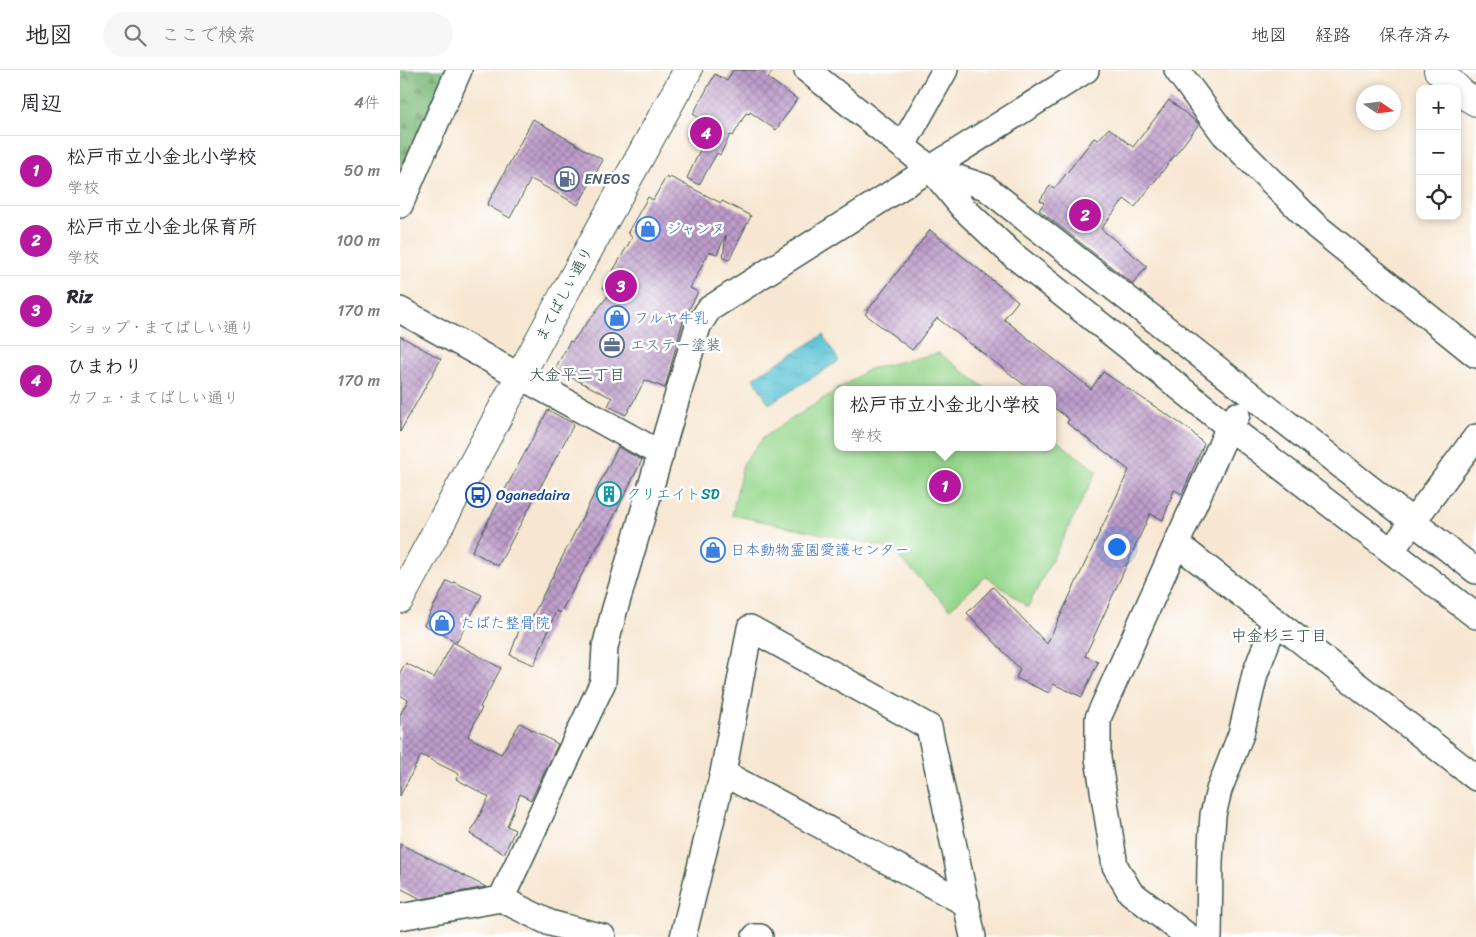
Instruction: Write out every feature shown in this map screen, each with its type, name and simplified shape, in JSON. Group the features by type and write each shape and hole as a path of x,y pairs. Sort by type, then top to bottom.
{"street":[{"path":"400,206 459,70"},
{"name":"まてばしい通り","path":"400,599 688,70"},
{"path":"807,70 931,169 964,209 1013,255 1229,427 1476,616"},
{"path":"902,145 945,70"},
{"path":"501,899 602,682 605,647 614,612 698,326 709,309 1086,70"},
{"path":"1176,70 1224,134 1316,226 1476,355"},
{"path":"1438,70 1464,94 1476,102"},
{"path":"931,169 984,187 1250,397 1476,571"},
{"path":"400,310 661,454"},
{"path":"1188,937 1130,892 1115,866 1098,758 1098,718 1229,427 1250,397"},
{"path":"1391,551 1476,437"},
{"path":"1177,544 1476,778"},
{"path":"1209,937 1213,815 1219,790 1241,734 1256,674 1275,621"},
{"path":"683,937 723,773 750,628 930,727 973,937"},
{"path":"723,773 967,904"},
{"path":"410,923 501,899 550,923 603,937"},
{"path":"755,937 760,937"}],"green space":[{"path":"400,70 447,70 400,174"},
{"path":"939,353 983,386 843,386 869,369"},
{"path":"834,392 834,451 1056,451 1056,440 1097,471 1028,607 986,576 950,609 890,548 732,515 743,464 764,437"}],"water":[{"path":"823,335 839,361 769,404 753,378"}],"building":[{"path":"733,70 773,70 768,78 797,99 776,130 750,112 749,114 746,113 733,136 730,135 720,155 717,153 699,185 687,178 702,146 687,138 698,117 693,114 715,74 727,81"},
{"path":"1169,100 1199,124 1135,207 1124,199 1101,229 1147,266 1133,284 1039,210 1044,203 1040,200 1050,186 1055,188 1094,138 1098,140 1109,128 1133,147"},
{"path":"533,119 603,160 578,205 531,179 510,218 487,205"},
{"path":"666,177 669,179 670,177 751,216 729,260 723,258 726,235 717,254 709,252 690,288 698,292 683,321 665,388 645,380 626,415 608,406 612,398 555,369 570,341 572,342 611,292 603,288 632,238 628,232 648,197 653,200"},
{"path":"930,230 1018,301 1004,319 1091,389 1103,372 1190,430 1204,444 1182,494 1174,490 1163,520 1150,514 1085,656 1098,662 1082,697 1053,684 1049,693 1016,678 1020,669 967,613 993,587 1047,644 1129,470 1067,423 1069,419 1056,409 1056,386 1026,386 937,318 912,350 865,314"},
{"path":"400,336 441,359 400,432"},
{"path":"548,410 574,424 498,566 472,551"},
{"name":"クリエイトSD","path":"618,447 642,460 607,530 560,613 556,611 534,665 510,655 524,617 531,619"},
{"path":"447,581 453,584 454,582 482,595 457,642 424,625"},
{"path":"453,642 501,668 480,707 482,708 469,737 501,754 520,723 558,744 531,800 520,794 507,826 515,830 504,854 470,834 489,797 456,779 459,774 421,755 400,796 400,715 408,700 400,695 400,672 406,663 434,678"},
{"path":"400,844 486,887 421,899 400,888"}],"place":[{"name":"ひまわり","path":"706,133"},
{"name":"ENEOS","path":"567,179"},
{"name":"松戸市立小金北保育所","path":"1085,215"},
{"name":"ジャンヌ","path":"648,229"},
{"name":"Riz","path":"621,286"},
{"name":"フルヤ牛乳","path":"617,318"},
{"name":"エステー塗装","path":"612,345"},
{"name":"松戸市立小金北小学校","path":"945,486"},
{"name":"クリエイトSD","path":"609,494"},
{"name":"Oganedaira","path":"478,495"},
{"name":"日本動物霊園愛護センター","path":"713,550"},
{"name":"たばた整骨院","path":"442,623"}],"district":[{"name":"大金平二丁目","path":"577,374"},
{"name":"中金杉三丁目","path":"1279,635"}]}
